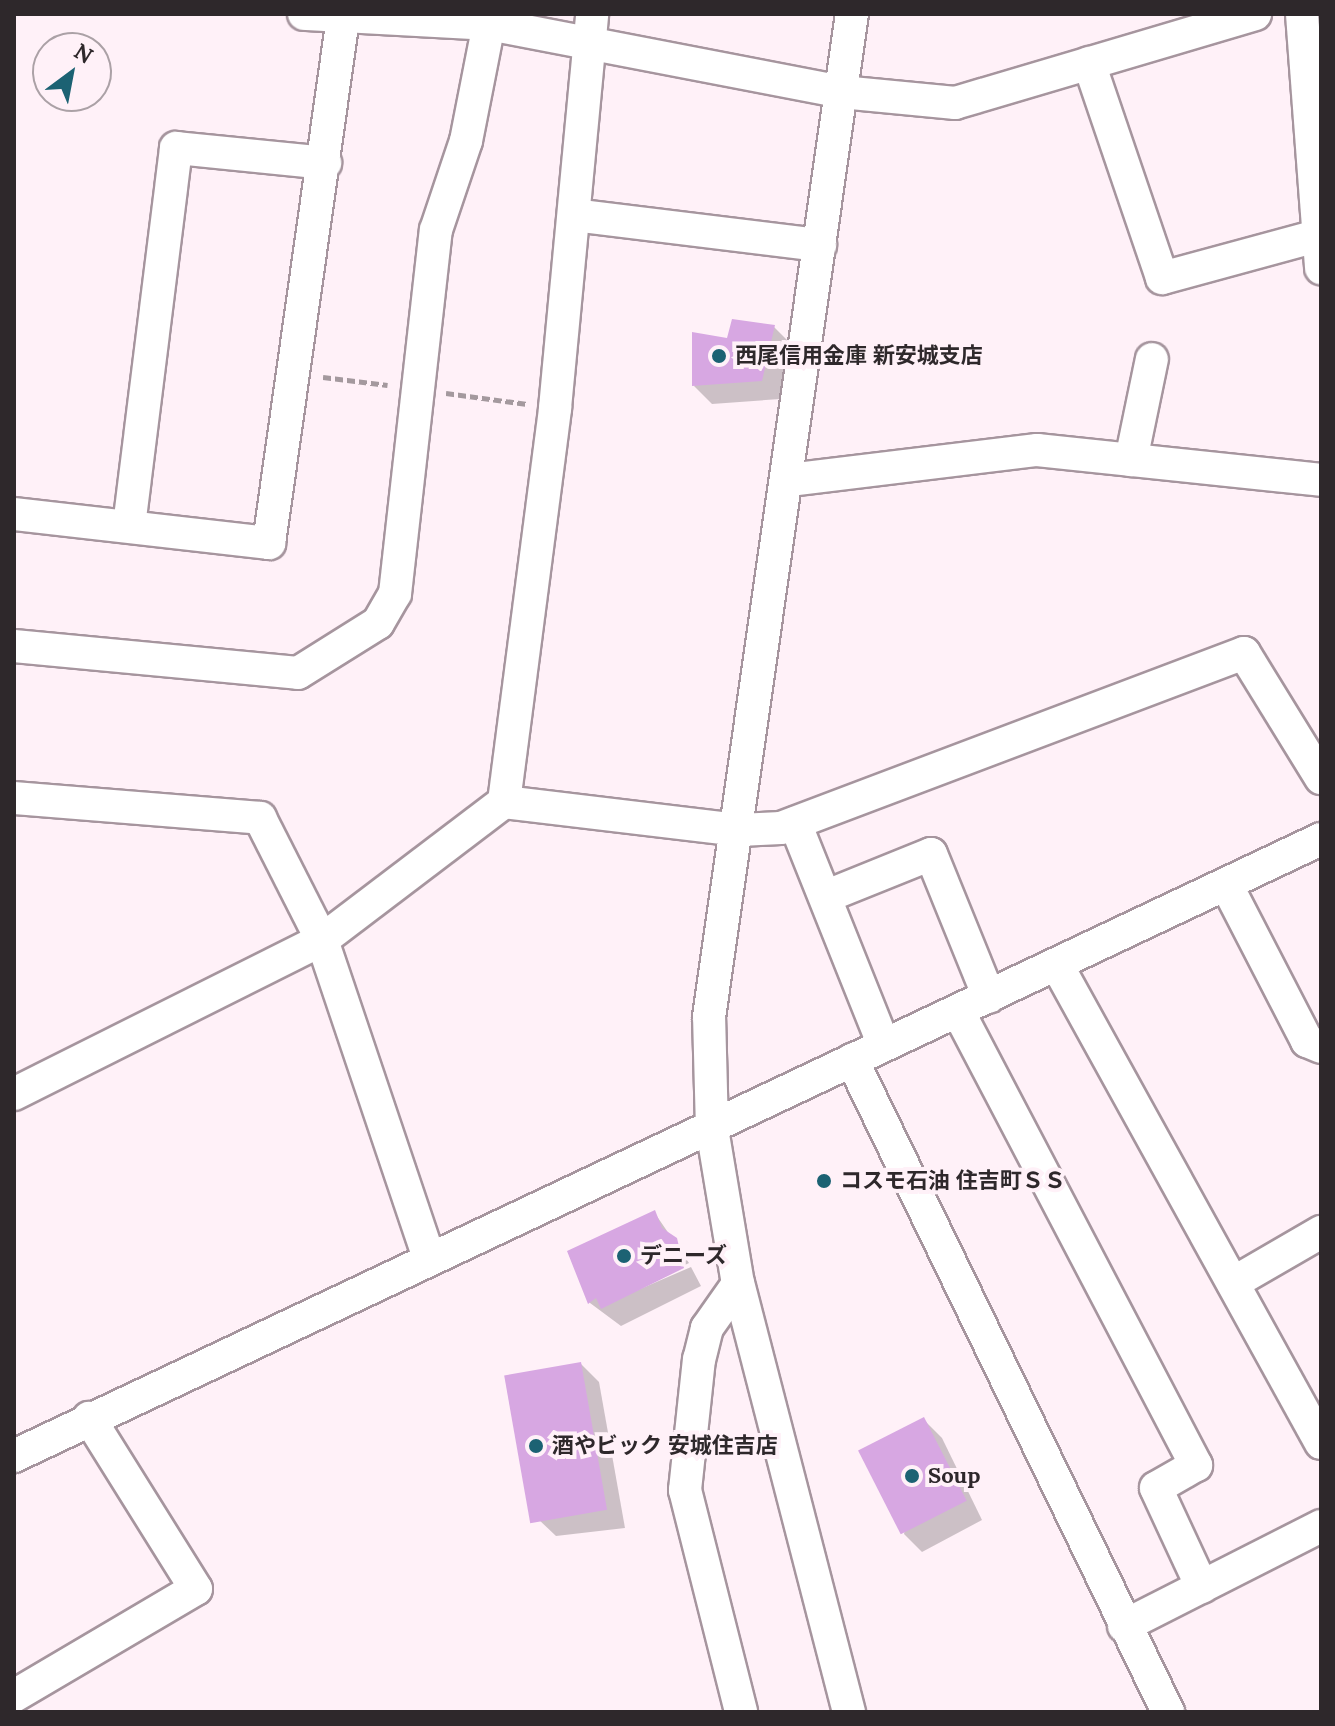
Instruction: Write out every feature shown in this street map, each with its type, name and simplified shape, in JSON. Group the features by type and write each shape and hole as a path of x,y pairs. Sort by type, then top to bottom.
{"street":[{"path":"304,14 343,18 490,19 590,29 841,92 955,103 1255,14"},
{"path":"849,1712 738,1284 712,1129 709,1017 789,480 852,14"},
{"path":"1302,14 1321,268"},
{"path":"14,514 269,543 325,163 343,18"},
{"path":"14,646 298,673 378,623 395,594 436,230 466,141 490,19"},
{"path":"504,802 574,215 590,29"},
{"path":"1089,63 1162,278 1317,236"},
{"path":"129,526 176,148 325,163"},
{"path":"574,215 820,245"},
{"path":"1131,460 1152,359"},
{"path":"789,480 1037,450 1321,480"},
{"path":"14,1094 322,940 504,802 739,830 795,823 1244,653 1321,778"},
{"path":"14,798 260,818 322,940 429,1258"},
{"path":"795,823 827,896 884,1045"},
{"path":"14,1456 1321,839"},
{"path":"827,896 931,854 989,997"},
{"path":"1226,884 1307,1041 1321,1047"},
{"path":"1057,965 1233,1283 1312,1407 1321,1443"},
{"path":"958,1011 1196,1465 1156,1488 1202,1587"},
{"path":"852,1060 1168,1712"},
{"path":"1233,1283 1321,1232"},
{"path":"738,1284 707,1328 699,1359 685,1490 741,1712"},
{"path":"14,1696 196,1589 89,1418"},
{"path":"1124,1626 1321,1526"}],"building":[{"path":"732,319 775,325 762,381 692,386 692,332 727,338"},
{"path":"655,1210 662,1228 677,1238 684,1268 601,1309 596,1298 588,1304 567,1251"},
{"path":"581,1362 607,1510 530,1523 504,1376"},
{"name":"Soup","path":"924,1417 967,1501 901,1534 858,1451"}],"place":[{"name":"西尾信用金庫 新安城支店","path":"719,356"},
{"name":"コスモ石油 住吉町ＳＳ","path":"824,1181"},
{"name":"デニーズ","path":"624,1256"},
{"name":"酒やビック 安城住吉店","path":"536,1446"},
{"name":"Soup","path":"912,1476"}]}
